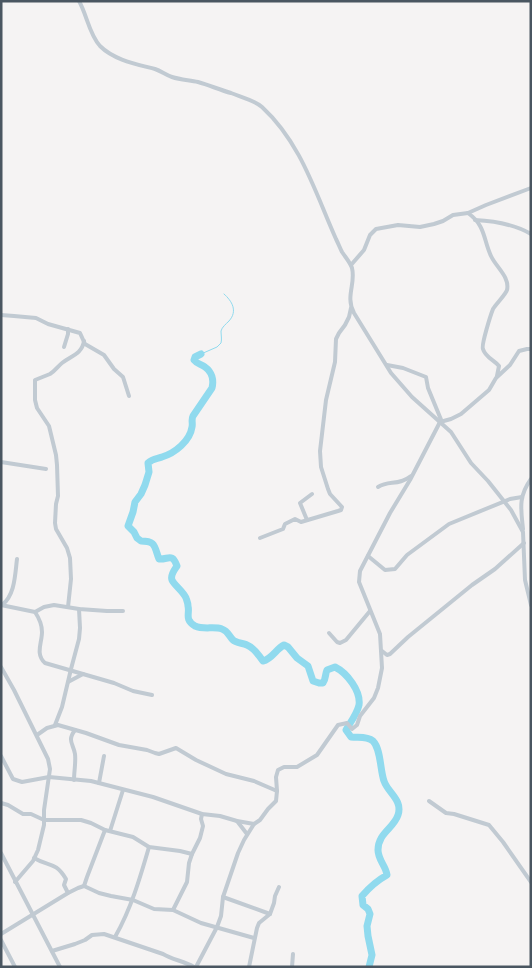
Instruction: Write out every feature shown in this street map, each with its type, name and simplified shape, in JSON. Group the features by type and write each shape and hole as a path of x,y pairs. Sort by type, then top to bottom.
{"street":[{"path":"79,1 95,40 105,51 133,63 158,70 182,80 199,83 242,97 260,105 290,140 307,170 340,248 351,264 353,272 350,297 351,308 349,317 336,339 335,362 326,400 320,451 321,467 328,489 342,508 338,511 300,522 295,519 285,524 283,529 260,538"},
{"path":"351,264 364,250 370,235 376,229 398,225 425,226 440,222 453,215 468,213 531,188"},
{"path":"468,213 475,220 484,235 491,256 504,275 506,285 506,292 492,310 483,342 484,352 499,366 497,377"},
{"path":"475,220 495,221 511,225 531,234"},
{"path":"351,308 391,373 412,397 450,432 471,463 488,480 511,510 523,532"},
{"path":"1,316 36,318 48,324 80,333 85,344 106,357 114,369 123,377 129,396"},
{"path":"64,347 68,329"},
{"path":"68,607 71,579 70,558 55,523 58,496 56,455 49,426 37,408 35,380 55,371 60,364 76,355 82,349 84,341"},
{"path":"52,951 85,940 92,935 104,934 195,967 217,927 221,916 223,897 238,853 247,834 276,801 276,777 278,770 284,766 297,768 317,755 338,725 347,723 352,729 357,726 360,716 374,698 382,668 380,634 358,582 360,571 390,513 441,422 461,414 489,390 497,377 510,365 520,351 531,350"},
{"path":"387,365 403,368 426,377 428,388 441,422"},
{"path":"1,462 46,469"},
{"path":"378,487 385,483 402,482 413,475"},
{"path":"531,479 522,497 521,507 525,580 531,605"},
{"path":"307,520 300,503 312,494"},
{"path":"368,556 385,570 394,569 407,554 444,527 510,499 522,497"},
{"path":"382,651 387,655 390,654 408,637 472,585 495,569 524,543"},
{"path":"1,605 6,602 11,594 17,559"},
{"path":"1,605 35,612 52,605 107,612 123,611"},
{"path":"55,725 62,707 79,639 79,609"},
{"path":"329,633 336,642 342,643 370,611"},
{"path":"35,612 39,619 42,633 39,650 41,660 45,663 114,683 133,691 152,695"},
{"path":"1,667 37,735 48,759 50,769 44,810 44,825 38,850 15,882"},
{"path":"68,682 84,674"},
{"path":"37,735 55,725 119,745 159,754 178,748 196,760 226,774 254,781 277,791"},
{"path":"74,780 75,755 71,736 75,730"},
{"path":"1,756 13,779 22,782 49,777 99,783 159,798 202,814 254,824"},
{"path":"99,783 104,756"},
{"path":"110,831 123,790"},
{"path":"429,802 446,813 489,825 531,882"},
{"path":"1,803 20,813 35,815 44,820 81,820 105,830 133,837 149,847 192,854"},
{"path":"173,910 187,882 189,863 202,832 202,814"},
{"path":"237,821 247,834"},
{"path":"84,886 105,830"},
{"path":"115,937 133,900 149,847"},
{"path":"1,854 60,967"},
{"path":"34,858 57,868 66,879 64,885 68,893"},
{"path":"1,934 68,893 84,886 106,895 133,900 154,908 173,910 192,919 254,938"},
{"path":"249,967 254,938 260,923 270,914 274,903 274,896 280,887"},
{"path":"223,897 270,914"},
{"path":"1,940 15,967"},
{"path":"292,967 293,954"}],"waterway":[{"path":"201,354 217,347 221,343 221,331 232,317 233,306 224,294"},
{"path":"201,354 195,357 194,360 205,367 211,374 213,379 212,388 193,416 191,432 185,442 172,453 153,459 148,463 149,472 145,485 135,502 128,526 141,541 154,545 159,559 173,559 177,566 172,574 172,580 186,598 188,619 195,626 224,630 234,641 253,648 263,661 284,645 308,666 313,681 323,683 327,670 335,667 348,678 355,688 358,694 359,705 346,730 351,737 368,738 376,745 384,781 397,801 399,810 396,820 383,835 379,844 378,854 387,875 362,896 363,905 370,914 367,926 372,955 369,967"}]}
